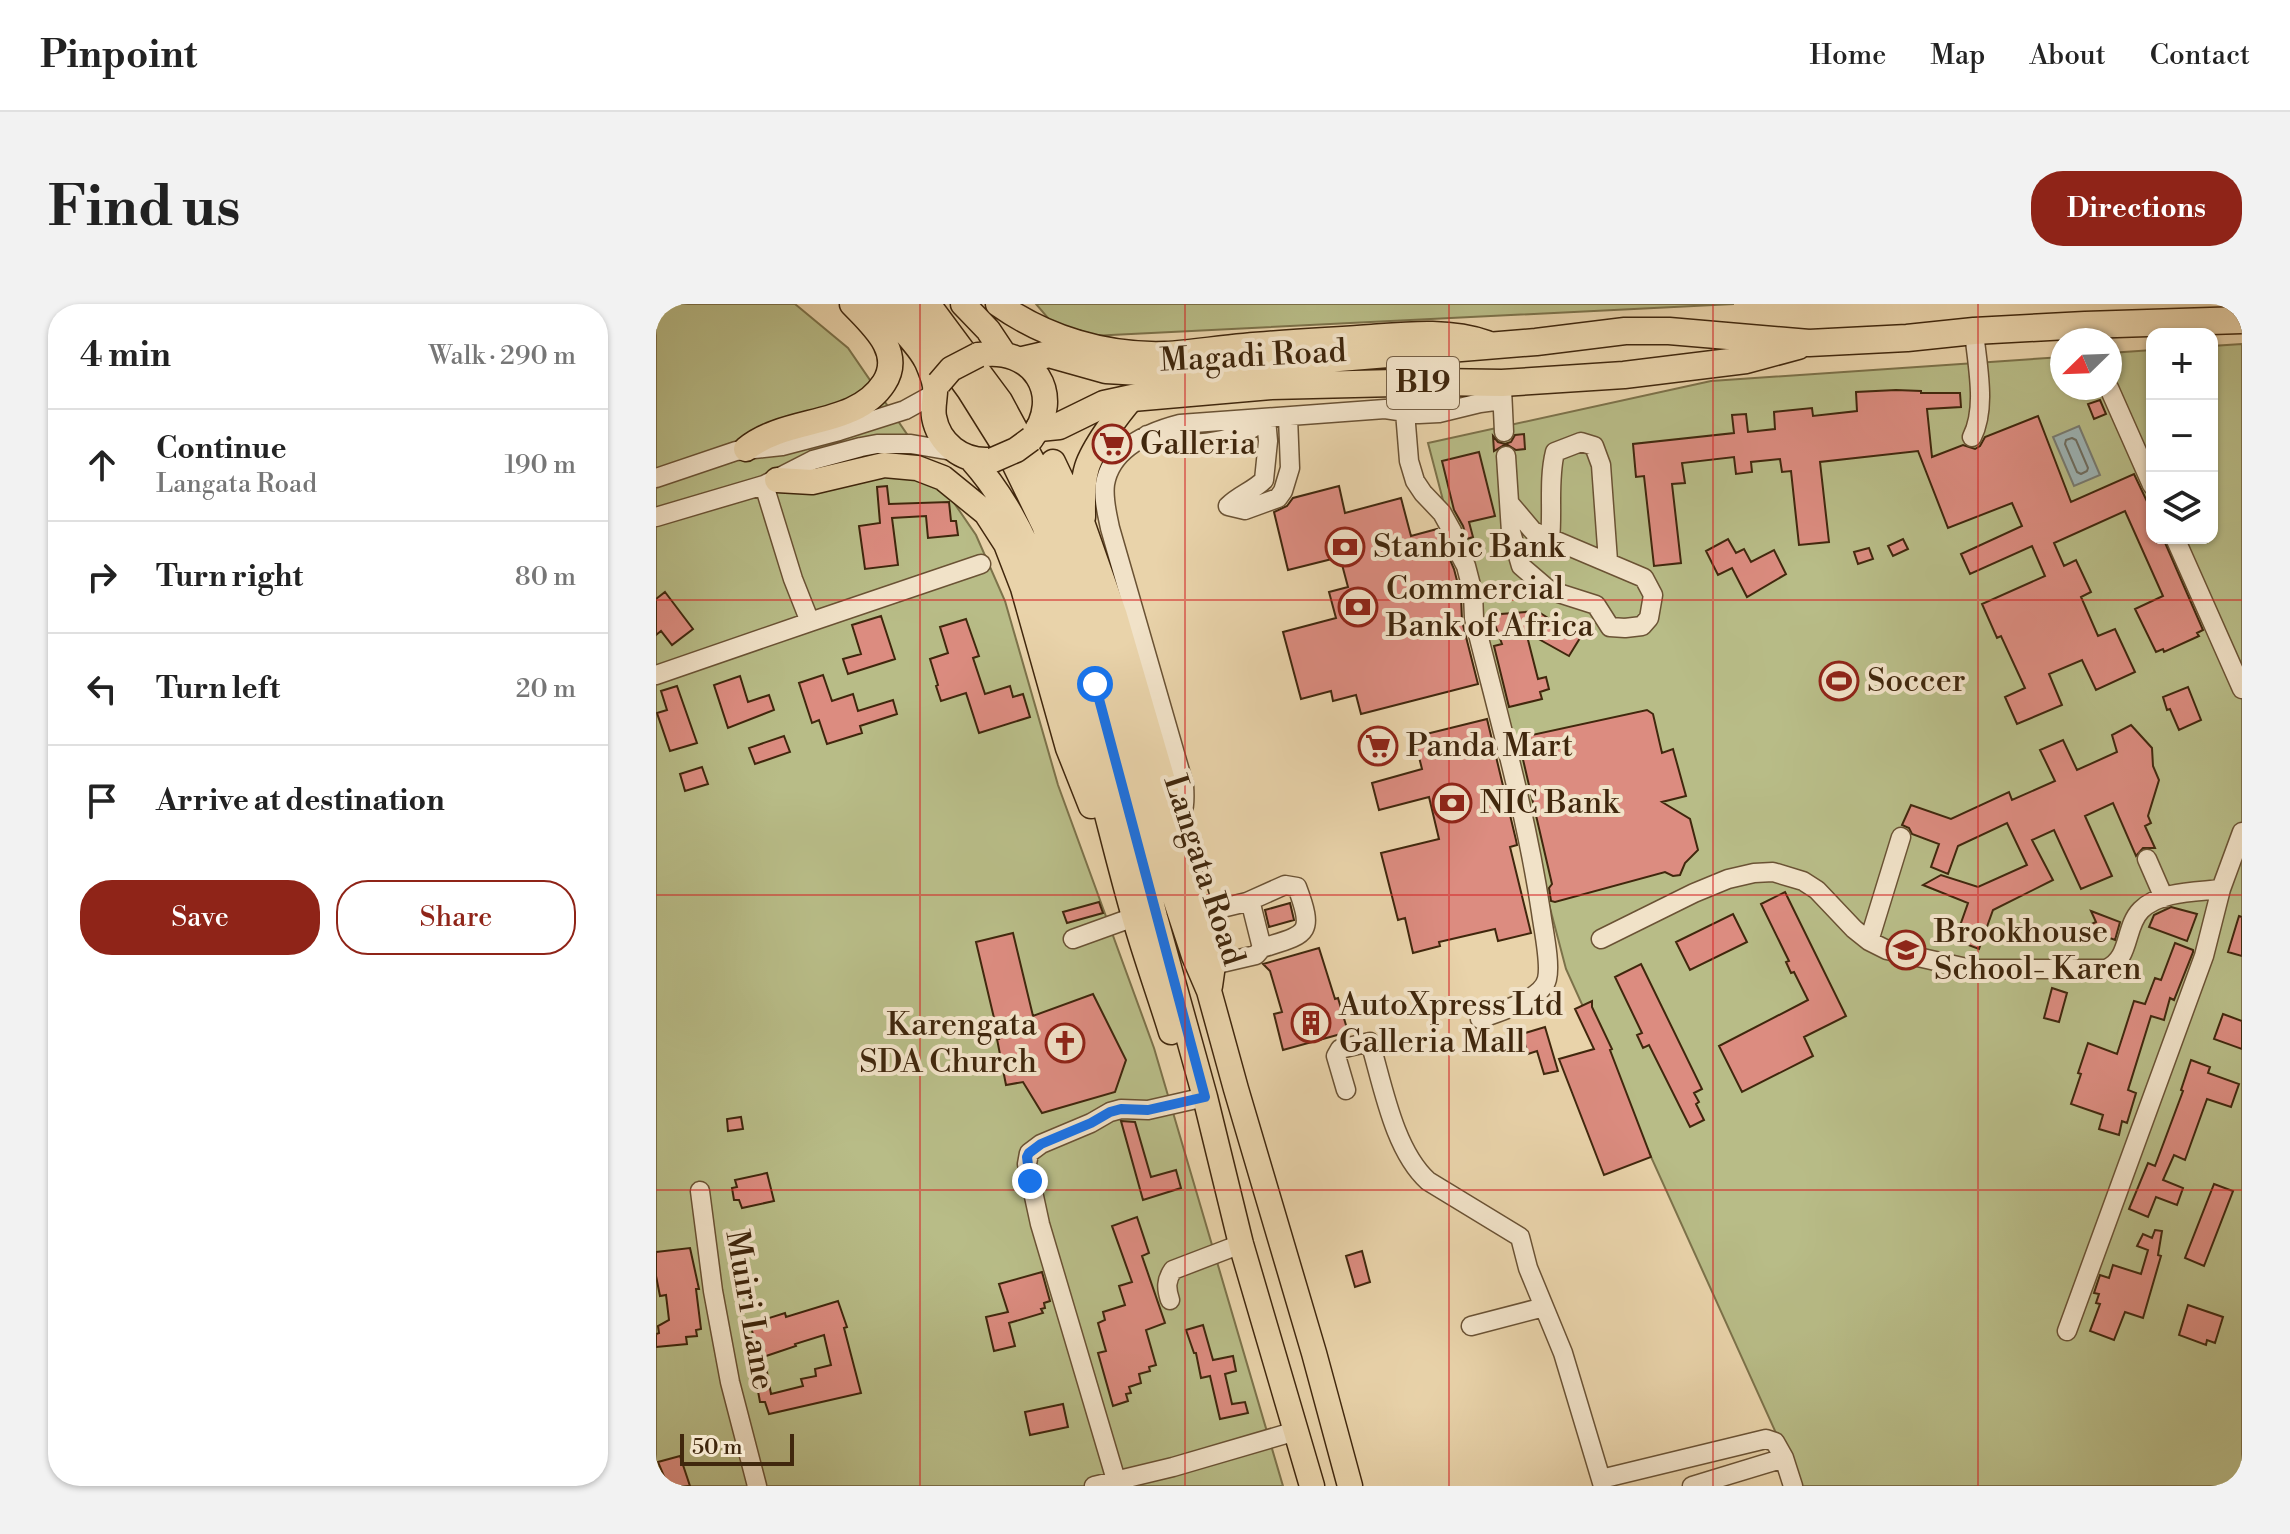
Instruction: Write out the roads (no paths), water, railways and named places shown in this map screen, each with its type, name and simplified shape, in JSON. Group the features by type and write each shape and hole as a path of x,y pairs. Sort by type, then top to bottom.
{"highway":[{"name":"Magadi Road","path":"2122,329 2242,320"},
{"name":"Magadi Road","path":"1014,357 1049,354 1106,370 1158,373 1536,342 1625,331 1669,331 1809,343 1974,331 2050,332"},
{"path":"1624,375 1625,331"},
{"name":"Magadi Road","path":"1036,433 1059,426 1104,404 1132,398 1271,386 1437,382 1502,392 1746,360 1809,343"}],"main road":[{"path":"746,449 765,435 855,409 875,396 890,370 889,352 880,334 852,304"},
{"path":"878,304 926,359 936,389 934,418 943,438 974,457 1008,506 1026,541 1070,674 1134,917 1182,1068 1205,1097"},
{"name":"Langata Road","path":"900,304 940,350 1011,457 1044,525 1077,619 1205,1097 1241,1244 1312,1486"},
{"name":"Langata Road","path":"928,304 1000,401 1064,526 1105,642 1173,892 1209,991 1350,1486"},
{"path":"963,304 1014,357 1037,376 1045,401 1036,433 1016,450 974,457"},
{"path":"998,304 1030,325 1071,341 1133,354 1417,334 1463,336 1492,344"},
{"path":"936,389 951,369 978,355 991,353 1014,357"},
{"path":"1083,525 1083,487 1087,467 1096,447 1132,398"},
{"path":"1036,433 1083,525 1115,616 1209,939 1213,965 1209,991"},
{"path":"770,482 812,482 884,465 917,468 943,478 986,513 1006,544 1015,568 1032,617 1068,748 1134,917"}],"street":[{"path":"1972,437 1979,423 1974,331"},
{"path":"1437,382 1439,413"},
{"path":"656,478 682,467 746,449 782,446 839,431 905,410 936,389"},
{"path":"1177,825 1185,804 1184,785 1105,503 1105,483 1112,465 1122,452 1147,435 1180,424 1385,409 1419,414 1439,413 1480,403 1502,392 1504,432"},
{"path":"2114,400 2146,472"},
{"path":"1405,412 1409,461 1415,481 1442,513 1466,566 1473,593 1474,618 1531,849 1546,946 1547,978 1543,987 1524,1001 1480,1019"},
{"path":"1266,419 1268,441 1264,480 1228,506 1245,510 1278,498 1283,491 1290,468 1288,417"},
{"path":"1550,540 1555,452 1581,442 1594,446 1601,465 1608,561"},
{"path":"656,517 770,482 813,460 877,444 911,444 974,457"},
{"path":"1506,456 1511,532 1521,566 1549,590 1596,605 1610,627 1642,626 1649,618 1653,595 1644,578 1533,531 1511,505"},
{"path":"770,482 793,579 810,622"},
{"path":"2178,544 2242,689"},
{"path":"656,675 981,564"},
{"path":"2067,1331 2204,956 2221,889 2242,832"},
{"path":"1869,941 1901,837"},
{"path":"2147,859 2164,898"},
{"path":"1601,939 1728,879 1773,872 1803,881 1817,890 1854,929 1887,950 1971,969 2106,969 2119,960 2133,922 2142,909 2164,898 2221,889"},
{"path":"1201,913 1247,902 1285,885 1297,887 1308,916 1305,928 1295,938 1262,948 1256,955 1213,965"},
{"path":"1247,902 1251,904 1262,948"},
{"path":"1073,939 1134,917"},
{"path":"1346,1090 1337,1052 1370,1042 1401,1143 1417,1171 1428,1181 1520,1237 1528,1268 1563,1353 1602,1482 1766,1439 1775,1442 1793,1486"},
{"path":"1116,1480 1040,1224 1027,1157 1041,1144 1110,1112 1121,1109 1148,1110 1205,1097"},
{"name":"Muiri Lane","path":"700,1191 713,1291 730,1382 757,1486"},
{"path":"1170,1300 1167,1279 1173,1270 1241,1244"},
{"path":"1471,1326 1544,1307"},
{"path":"1094,1486 1253,1450 1296,1431"},
{"path":"1692,1486 1784,1458"},
{"path":"1173,1467 1178,1486"}],"water":[{"path":"2079,426 2100,475 2074,486 2053,437"}],"place":[{"name":"Galleria","path":"1112,444"},
{"name":"Stanbic Bank","path":"1345,547"},
{"name":"Commercial Bank of Africa","path":"1358,607"},
{"name":"Soccer","path":"1839,681"},
{"name":"Panda Mart","path":"1378,746"},
{"name":"NIC Bank","path":"1452,803"},
{"name":"Brookhouse School- Karen","path":"1906,950"},
{"name":"AutoXpress Ltd Galleria Mall","path":"1311,1023"},
{"name":"Karengata SDA Church","path":"1065,1043"}]}
